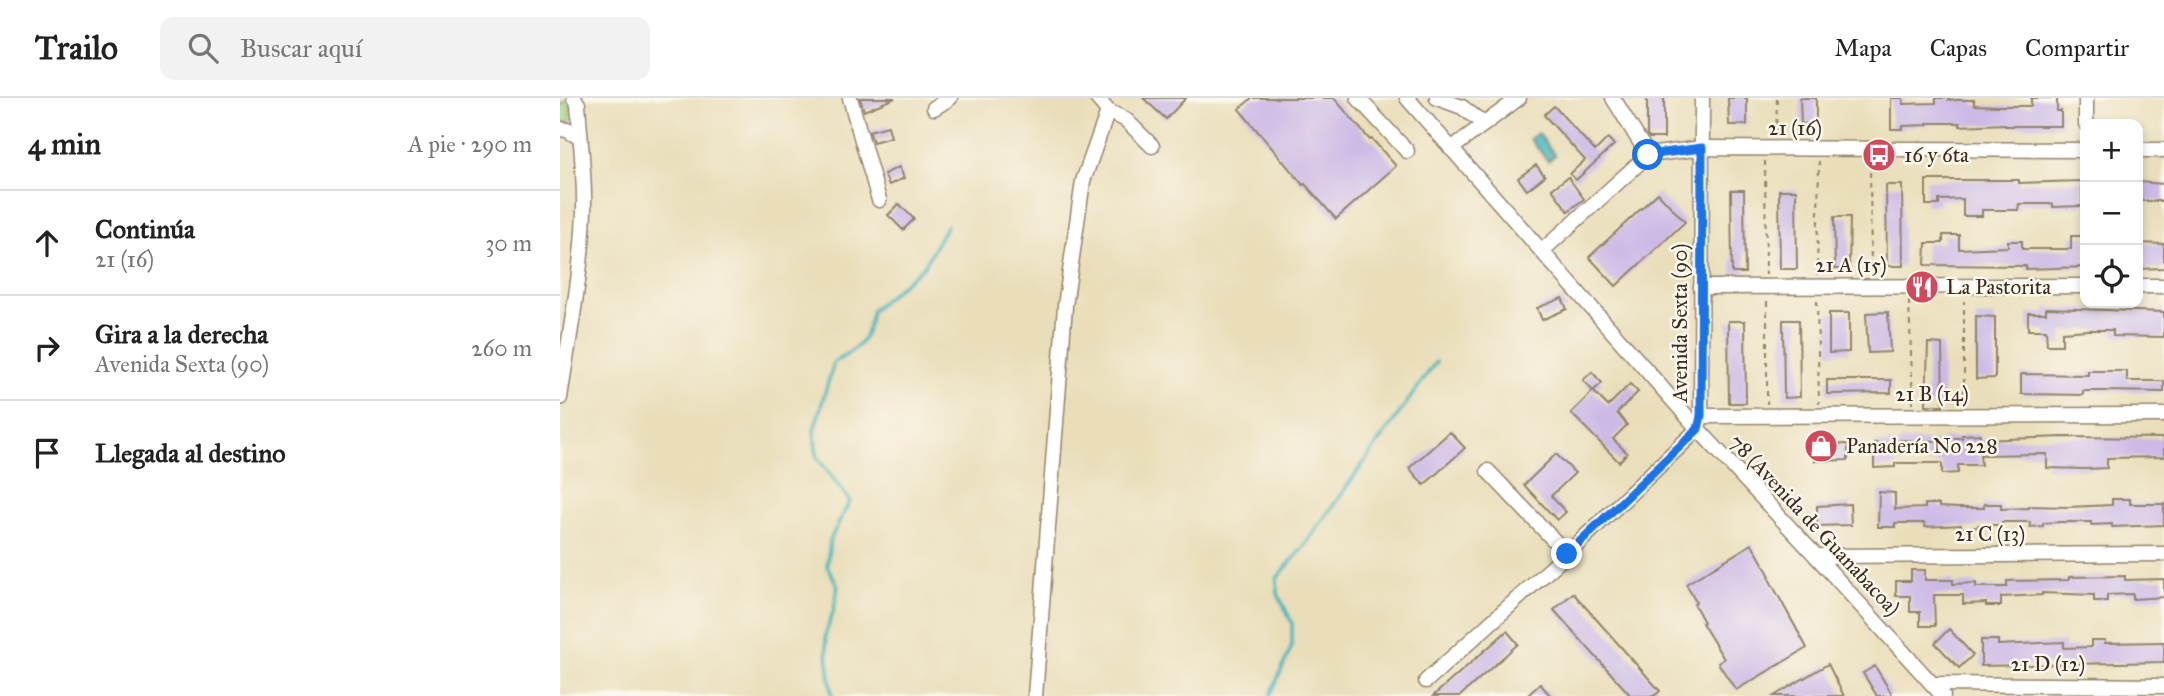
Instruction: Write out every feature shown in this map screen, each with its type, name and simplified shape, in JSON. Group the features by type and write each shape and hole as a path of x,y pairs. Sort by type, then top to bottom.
{"street":[{"path":"560,398 580,269 584,210 578,104 575,98"},
{"path":"850,98 879,200"},
{"path":"934,108 950,98"},
{"path":"1097,98 1108,111 1126,120 1152,146"},
{"path":"1358,98 1408,151"},
{"name":"78 (Avenida de Guanabacoa)","path":"1407,98 1942,696"},
{"path":"1437,98 1462,107 1484,124"},
{"path":"1451,149 1519,98"},
{"path":"1542,251 1648,155 1613,98"},
{"name":"Avenida Sexta (90)","path":"1426,681 1567,554 1699,423 1702,98"},
{"path":"2086,98 2086,119"},
{"path":"1035,696 1065,306 1083,181 1108,111"},
{"path":"560,129 580,138"},
{"name":"21 (16)","path":"1648,155 1702,148 2080,150"},
{"path":"2143,150 2164,150"},
{"name":"21 A (15)","path":"1701,287 2080,286"},
{"path":"2143,286 2164,286"},
{"name":"21 B (14)","path":"1699,423 1964,415 2164,415"},
{"path":"1488,471 1567,554"},
{"name":"21 C (13)","path":"1816,556 2164,554"},
{"name":"21 D (12)","path":"1933,684 2164,686"}],"path":[{"path":"1776,149 1777,98"},
{"path":"1870,149 1871,286"},
{"path":"1909,286 1913,416"},
{"path":"1964,286 1964,415"}],"green space":[{"path":"566,101 570,107 570,123 560,123 560,106"}],"water":[{"path":"1538,133 1555,155 1548,161 1530,139"}],"building":[{"path":"860,98 895,98 864,111"},
{"path":"1143,98 1186,98 1166,119"},
{"path":"1252,98 1334,98 1396,166 1336,219 1305,184 1303,185 1239,109"},
{"path":"1647,98 1664,98 1664,138 1649,138 1647,135"},
{"path":"1728,98 1747,98 1747,125 1729,125"},
{"path":"1800,98 1816,98 1816,123 1801,124"},
{"path":"1891,98 1903,98 1903,104 1936,103 1936,98 1948,98 1974,100 1974,105 2031,106 2031,98 2057,98 2057,111 2061,111 2061,126 1960,126 1960,123 1927,123 1891,129"},
{"path":"1554,106 1595,151 1608,138 1614,145 1576,180 1570,174 1585,160 1544,115"},
{"path":"888,126 891,137 873,142 869,131"},
{"path":"1536,165 1545,176 1527,190 1518,178"},
{"path":"899,167 904,178 889,185 884,174"},
{"path":"1568,177 1584,199 1568,211 1552,189"},
{"path":"1926,180 2019,180 2019,183 2080,181 2080,206 2019,204 2018,210 1982,210 1982,216 1963,216 1963,199 1939,200 1939,205 1926,205"},
{"path":"2143,182 2164,184 2164,201 2143,201"},
{"path":"1886,185 1902,185 1903,266 1887,266"},
{"path":"1731,190 1744,190 1745,273 1732,273"},
{"path":"1779,190 1796,190 1797,269 1780,269"},
{"path":"1658,193 1685,222 1616,286 1589,257"},
{"path":"899,204 914,219 903,230 888,215"},
{"path":"1834,217 1850,217 1849,269 1835,269"},
{"path":"1943,235 1959,235 1959,249 2008,247 2008,241 2022,241 2022,249 2071,249 2071,236 2080,236 2080,267 2026,269 2026,266 1925,265 1926,243 1943,243"},
{"path":"2143,243 2164,244 2164,268 2143,269"},
{"path":"1562,298 1567,309 1542,320 1537,308"},
{"path":"2046,308 2164,312 2164,337 2113,336 2113,330 2087,330 2062,332 2062,345 2047,345 2046,330 2028,330 2028,313 2046,313"},
{"path":"1888,312 1890,352 1868,353 1866,313"},
{"path":"1829,313 1849,313 1849,352 1829,353"},
{"path":"1976,316 1995,317 1995,378 1976,379"},
{"path":"1783,320 1799,320 1800,397 1784,398"},
{"path":"1728,321 1745,321 1746,403 1729,403"},
{"path":"1928,343 1942,344 1943,405 1926,405"},
{"path":"2088,371 2127,371 2127,381 2164,381 2164,392 2083,391 2083,395 2021,394 2021,374 2088,375"},
{"path":"1592,372 1602,383 1593,391 1583,380"},
{"path":"1827,380 1891,380 1891,393 1827,394"},
{"path":"1630,384 1638,392 1617,413 1627,425 1613,439 1627,453 1619,462 1571,413 1593,391 1608,406"},
{"path":"1450,432 1465,448 1424,485 1409,468"},
{"path":"1980,434 1980,440 2062,437 2164,438 2164,457 2107,458 2107,468 2084,469 2047,468 2047,454 1980,455 1981,465 1958,465 1958,473 1942,474 1942,463 1895,463 1895,467 1874,468 1874,443 1900,443 1900,440 1942,441 1942,438"},
{"path":"1848,444 1848,460 1815,461 1815,445"},
{"path":"1556,454 1575,473 1551,496 1566,512 1557,520 1524,485"},
{"path":"1879,492 1895,493 1895,509 1925,508 1925,504 1984,508 1984,504 2001,504 2001,509 2029,506 2068,507 2112,505 2112,499 2130,499 2130,504 2164,504 2164,525 2112,527 2112,524 2060,522 2030,527 2030,522 2002,522 2002,525 1961,528 1961,525 1925,527 1925,523 1895,523 1895,527 1878,527"},
{"path":"1850,504 1851,525 1817,526 1817,506"},
{"path":"1752,544 1807,648 1736,690 1718,663 1724,659 1702,623 1704,622 1694,604 1696,602 1686,584"},
{"path":"1911,570 1925,570 1925,580 1953,580 1953,584 1976,583 1976,587 2007,587 2007,581 2069,580 2069,577 2125,576 2125,580 2164,579 2164,597 2133,599 2133,594 2107,595 2107,601 2094,601 2094,595 2042,593 2001,597 2001,606 1986,606 1986,603 1963,604 1963,595 1934,595 1935,626 1920,626 1920,612 1910,612 1910,596 1896,596 1896,581 1911,581"},
{"path":"1573,593 1660,691 1654,696 1631,696 1554,610"},
{"path":"1949,629 1973,655 1959,668 1935,643"},
{"path":"1507,631 1518,644 1460,696 1433,696"},
{"path":"1981,640 1998,640 1998,645 2064,642 2064,648 2091,647 2091,640 2105,640 2105,643 2164,642 2164,662 1981,666"},
{"path":"1828,664 1844,696 1774,696"},
{"path":"1875,666 1893,696 1877,696 1863,673"},
{"path":"1540,684 1551,696 1527,696"}],"waterway":[{"path":"832,696 825,636 838,586 827,566 830,540 850,501 817,457 814,430 834,362 862,342 872,310 924,266 947,225"},
{"path":"1270,696 1292,646 1292,623 1278,594 1277,578 1302,549 1436,362"}],"place":[{"name":"16 y 6ta","path":"1879,155"},
{"name":"La Pastorita","path":"1922,287"},
{"name":"Panadería No 228","path":"1821,446"}],"route":[{"path":"1567,554 1698,429 1701,416 1702,148 1648,155"}]}
